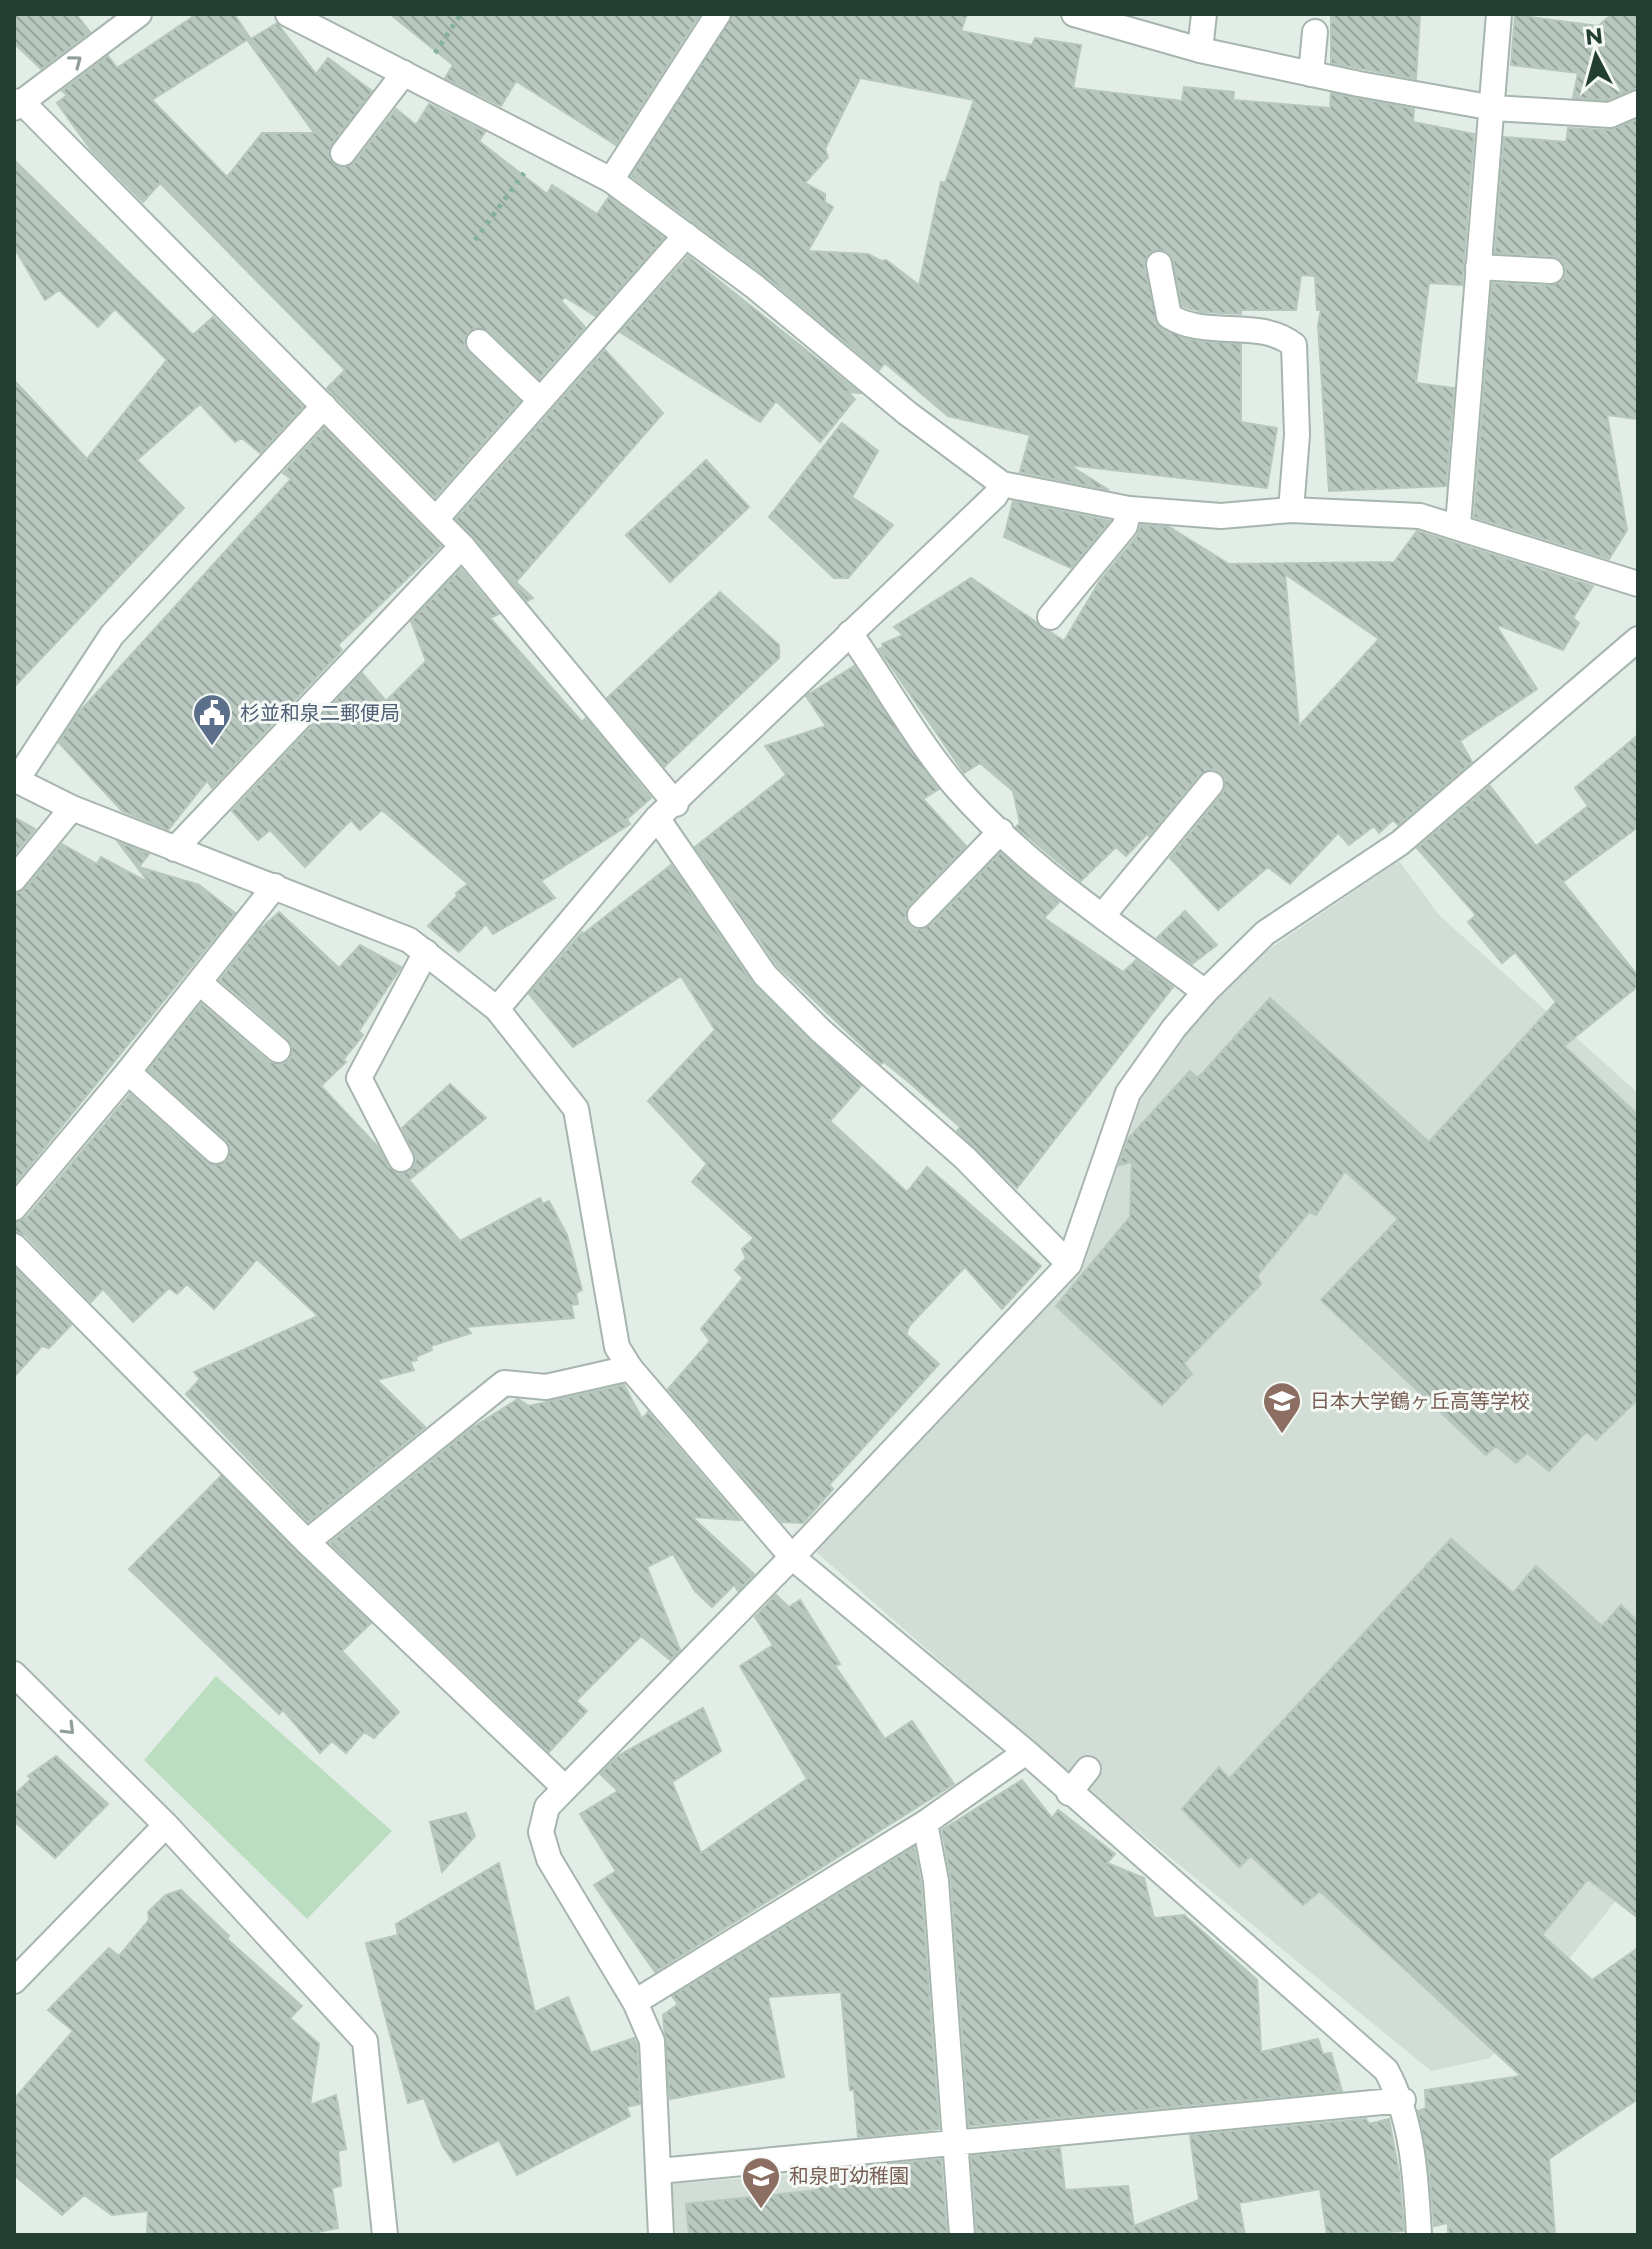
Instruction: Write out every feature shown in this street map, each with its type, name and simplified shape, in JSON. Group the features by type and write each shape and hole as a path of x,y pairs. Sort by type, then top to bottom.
{"street":[{"path":"139,14 16,101 462,546 666,811 765,975 821,1031 965,1158 1069,1264"},
{"path":"288,14 611,180 754,286 907,413 1002,484 1129,509 1221,516 1291,510 1420,516 1458,525 1638,584"},
{"path":"611,180 718,14"},
{"path":"1074,14 1200,50 1494,108 1610,115 1638,103"},
{"path":"1200,50 1204,14"},
{"path":"1458,525 1494,108 1499,14"},
{"path":"1311,74 1315,32"},
{"path":"343,153 411,77"},
{"path":"436,519 686,235"},
{"path":"1159,264 1169,316 1186,327 1277,332 1294,345 1297,435 1291,510"},
{"path":"1478,267 1551,271"},
{"path":"479,342 540,400"},
{"path":"324,406 112,635 15,780 72,808 409,940 497,1009 576,1109 617,1347 630,1368 792,1557 1026,1752 1386,2070 1403,2100 1417,2197 1419,2235"},
{"path":"497,1009 666,811 995,496 1002,484"},
{"path":"1050,617 1125,526 1129,509"},
{"path":"175,849 462,546"},
{"path":"850,633 956,787 1001,831 1103,915 1205,992"},
{"path":"661,2235 652,2041 635,2002 549,1859 541,1832 547,1807 792,1557 1069,1264 1128,1093 1174,1028 1205,992 1265,933 1400,843 1638,639"},
{"path":"1103,915 1211,784"},
{"path":"14,879 72,808"},
{"path":"920,915 1001,831"},
{"path":"14,1208 128,1072 275,886"},
{"path":"401,1159 359,1078 426,952"},
{"path":"200,983 278,1050"},
{"path":"128,1072 216,1151"},
{"path":"14,1246 307,1542 565,1788"},
{"path":"307,1542 504,1383 546,1387 630,1368"},
{"path":"14,1674 166,1825 365,2041 385,2235"},
{"path":"635,2002 925,1823 1026,1752"},
{"path":"1069,1793 1088,1769"},
{"path":"925,1823 936,1881 962,2235"},
{"path":"14,1981 166,1825"},
{"path":"659,2171 1403,2100"}],"path":[{"path":"411,77 461,14"},
{"path":"475,240 545,145"}],"shaded area":[{"name":"日本大学鶴ヶ丘高等学校","path":"1399,861 1440,916 1638,1093 1638,1873 1490,2058 1431,2071 1078,1782 815,1551 1082,1270 1142,1097 1181,1034 1240,969"},
{"name":"和泉町幼稚園","path":"846,2170 850,2235 675,2235 672,2184"}],"green space":[{"path":"216,1676 392,1831 307,1919 144,1760"}],"building":[{"path":"14,14 76,14 90,32 41,69 14,43"},
{"path":"197,14 234,14 250,38 152,100 227,177 262,133 314,133 248,41 277,23 316,74 328,58 372,91 331,145 329,158 335,165 342,168 354,163 396,109 416,125 429,104 485,132 479,141 547,194 552,185 597,214 609,197 664,238 595,316 565,297 561,301 585,327 539,379 489,331 476,328 468,332 464,345 468,352 520,401 435,497 327,388 345,370 160,183 143,202 92,151 57,103 67,95 62,91 108,56 117,68"},
{"path":"390,14 700,14 616,145 516,81 501,106 445,78 453,65"},
{"path":"733,14 967,14 961,31 1032,45 1035,38 1081,45 1073,88 1182,101 1184,87 1234,92 1233,100 1330,108 1331,93 1414,109 1413,122 1474,134 1462,285 1429,283 1416,383 1454,388 1446,486 1329,491 1318,325 1321,310 1317,310 1315,276 1301,275 1296,310 1241,310 1241,314 1202,312 1182,306 1170,254 1157,249 1149,253 1144,266 1158,326 1196,341 1241,344 1241,422 1277,428 1267,488 1069,465 1109,490 1020,472 1030,435 948,416 885,363 879,370 763,274 631,176","holes":["860,78 974,100 945,183 941,182 919,285 886,260 881,261 868,254 808,251 833,207 825,202 825,194 805,183 828,157 825,149"]},
{"path":"1331,14 1420,14 1416,79 1331,63"},
{"path":"1612,14 1638,14 1638,88 1607,100 1573,98 1578,73 1511,65 1515,15 1598,26"},
{"path":"1638,119 1638,419 1607,415 1627,530 1609,559 1474,517 1492,283 1551,286 1563,280 1566,273 1564,264 1553,256 1495,253 1504,137 1566,142 1568,128 1610,130"},
{"path":"14,160 193,335 213,317 303,407 260,453 242,438 235,442 200,404 137,460 184,508 14,687 14,380 87,459 167,360 115,309 98,327 59,290 45,300 14,247"},
{"path":"688,256 860,393 848,392 855,399 820,442 776,401 760,422 620,332"},
{"path":"605,350 663,413 516,582 533,598 527,601 456,519"},
{"path":"842,423 878,451 852,497 893,525 848,578 834,578 769,517"},
{"path":"324,428 441,546 338,645 342,650 212,788 207,781 168,830 122,811 59,743 79,712 291,479 283,473"},
{"path":"706,460 749,507 670,582 626,535"},
{"path":"1013,501 1110,521 1071,568 1004,537"},
{"path":"1141,525 1169,527 1229,564 1394,562 1417,531 1593,586 1573,618 1579,623 1563,650 1495,624 1537,689 1460,741 1472,762 1398,825 1393,820 1379,833 1374,826 1349,845 1338,833 1290,884 1268,867 1218,910 1170,858 1223,793 1225,780 1220,772 1213,769 1200,774 1149,836 1147,834 1126,856 1116,847 1081,881 1016,827 1020,823 1013,791 980,763 964,773 879,649 884,647 882,644 903,635 894,627 971,578 1064,641 1099,582 1137,536","holes":["1285,574 1379,639 1299,726"]},
{"path":"461,569 499,614 490,618 582,722 586,718 651,798 627,819 630,824 541,881 555,898 493,934 486,924 459,952 428,926 457,896 456,893 468,884 382,810 360,830 351,820 305,867 270,830 258,840 232,811 362,673 386,701 426,661 411,621"},
{"path":"720,592 779,645 779,658 664,767 607,698"},
{"path":"854,666 939,789 923,799 966,846 909,905 905,918 909,925 917,930 931,925 1000,853 1059,902 1044,918 1123,972 1136,960 1173,987 1017,1188 957,1131 960,1127 884,1062 881,1064 777,965 695,847 786,775 765,746 826,726 806,696"},
{"path":"1638,735 1638,827 1563,882 1638,976 1638,986 1564,1046 1638,1115 1638,1399 1596,1440 1586,1432 1549,1471 1527,1453 1516,1463 1496,1446 1486,1455 1321,1300 1398,1219 1345,1171 1316,1215 1309,1212 1257,1276 1261,1284 1184,1363 1192,1374 1162,1405 1056,1306 1130,1217 1132,1162 1119,1165 1128,1139 1190,1071 1198,1078 1270,998 1429,1142 1556,1002 1515,952 1502,963 1468,922 1476,915 1417,848 1490,786 1536,846 1588,806 1575,788"},
{"path":"14,817 35,829 14,855"},
{"path":"118,842 149,854 139,867 199,885 235,913 14,1185 14,894 26,888 62,844 97,864 101,857 149,883"},
{"path":"671,865 754,985 861,1086 830,1121 907,1192 927,1167 1041,1266 1002,1309 965,1267 910,1325 906,1334 939,1364 829,1485 833,1489 803,1523 782,1522 668,1389 710,1341 701,1329 743,1278 735,1270 746,1258 742,1249 754,1238 692,1182 707,1164 648,1101 715,1030 681,976 573,1047 529,994 582,932"},
{"path":"1185,911 1217,945 1192,964 1157,938"},
{"path":"279,912 339,968 360,945 401,967 359,1031 363,1035 343,1060 346,1062 321,1086 379,1148 388,1167 401,1174 413,1168 416,1159 402,1128 450,1084 486,1118 409,1180 460,1241 540,1198 543,1204 549,1201 567,1235 582,1290 576,1293 578,1304 571,1305 574,1318 466,1327 471,1333 431,1346 432,1350 416,1357 417,1360 410,1362 414,1370 377,1380 425,1427 308,1522 186,1394 200,1379 194,1372 318,1316 257,1259 214,1309 187,1284 177,1294 169,1288 133,1322 103,1289 91,1302 25,1235 14,1231 14,1223 26,1218 130,1094 207,1163 220,1165 228,1160 230,1147 226,1140 148,1070 201,1004 269,1062 282,1064 290,1059 292,1046 288,1039 220,980 258,931"},
{"path":"14,1267 71,1325 49,1348 42,1346 14,1377"},
{"path":"624,1385 642,1419 648,1412 740,1520 692,1517 754,1574 738,1591 734,1585 712,1607 695,1591 673,1554 647,1567 680,1650 670,1660 641,1636 576,1701 587,1711 549,1752 330,1543 472,1428 518,1399 529,1406"},
{"path":"221,1476 371,1623 342,1651 399,1712 374,1738 364,1732 346,1753 332,1741 320,1753 283,1710 279,1714 129,1569"},
{"path":"1451,1539 1513,1593 1536,1566 1602,1626 1621,1605 1638,1622 1638,1918 1588,1879 1542,1935 1592,1980 1638,1948 1638,2099 1549,2159 1555,2235 1448,2235 1448,2223 1434,2226 1429,2169 1418,2111 1426,2108 1425,2090 1521,2076 1320,1891 1303,1905 1251,1856 1239,1867 1182,1809 1219,1767 1229,1779"},
{"path":"776,1595 789,1607 800,1600 840,1664 835,1666 885,1739 912,1721 954,1784 655,1972 594,1885 616,1871 580,1814 618,1791 600,1774 618,1756 703,1708 721,1751 672,1782 701,1853 807,1779 740,1666 773,1645 755,1617"},
{"path":"56,1756 108,1804 55,1858 14,1821 14,1795 31,1779 28,1776"},
{"path":"1022,1780 1052,1818 1058,1810 1115,1854 1107,1863 1144,1878 1154,1918 1184,1915 1257,1980 1261,2052 1318,2039 1323,2054 1331,2053 1342,2091 969,2126 951,1880 942,1830"},
{"path":"466,1813 475,1836 442,1872 430,1822"},
{"path":"914,1847 921,1883 939,2129 858,2137 854,2090 850,2090 841,1992 768,1997 784,2077 670,2099 663,2015 678,2004 672,1996"},
{"path":"499,1863 535,2012 568,1997 591,2053 634,2038 637,2044 640,2104 626,2107 630,2116 517,2175 499,2140 454,2162 443,2147 424,2098 408,2103 366,1943 398,1935 396,1924"},
{"path":"181,1890 229,1936 227,1939 302,2006 290,2018 319,2044 310,2105 336,2095 346,2149 338,2151 341,2186 332,2188 338,2228 303,2235 147,2235 148,2211 112,2215 84,2195 62,2215 14,2175 14,2099 73,2031 48,2010 109,1948 119,1956 149,1920 148,1912 166,1895"},
{"path":"1366,2119 1369,2124 1389,2119 1399,2173 1404,2231 1327,2235 1320,2189 1239,2203 1245,2235 977,2235 971,2156 1060,2148 1065,2190 1128,2186 1134,2226 1199,2200 1190,2135"},
{"path":"941,2159 947,2235 689,2235 686,2204 818,2190 817,2179 861,2174 860,2167"}],"place":[{"name":"杉並和泉二郵便局","path":"212,747"},
{"name":"日本大学鶴ヶ丘高等学校","path":"1282,1435"},
{"name":"和泉町幼稚園","path":"761,2210"}]}
